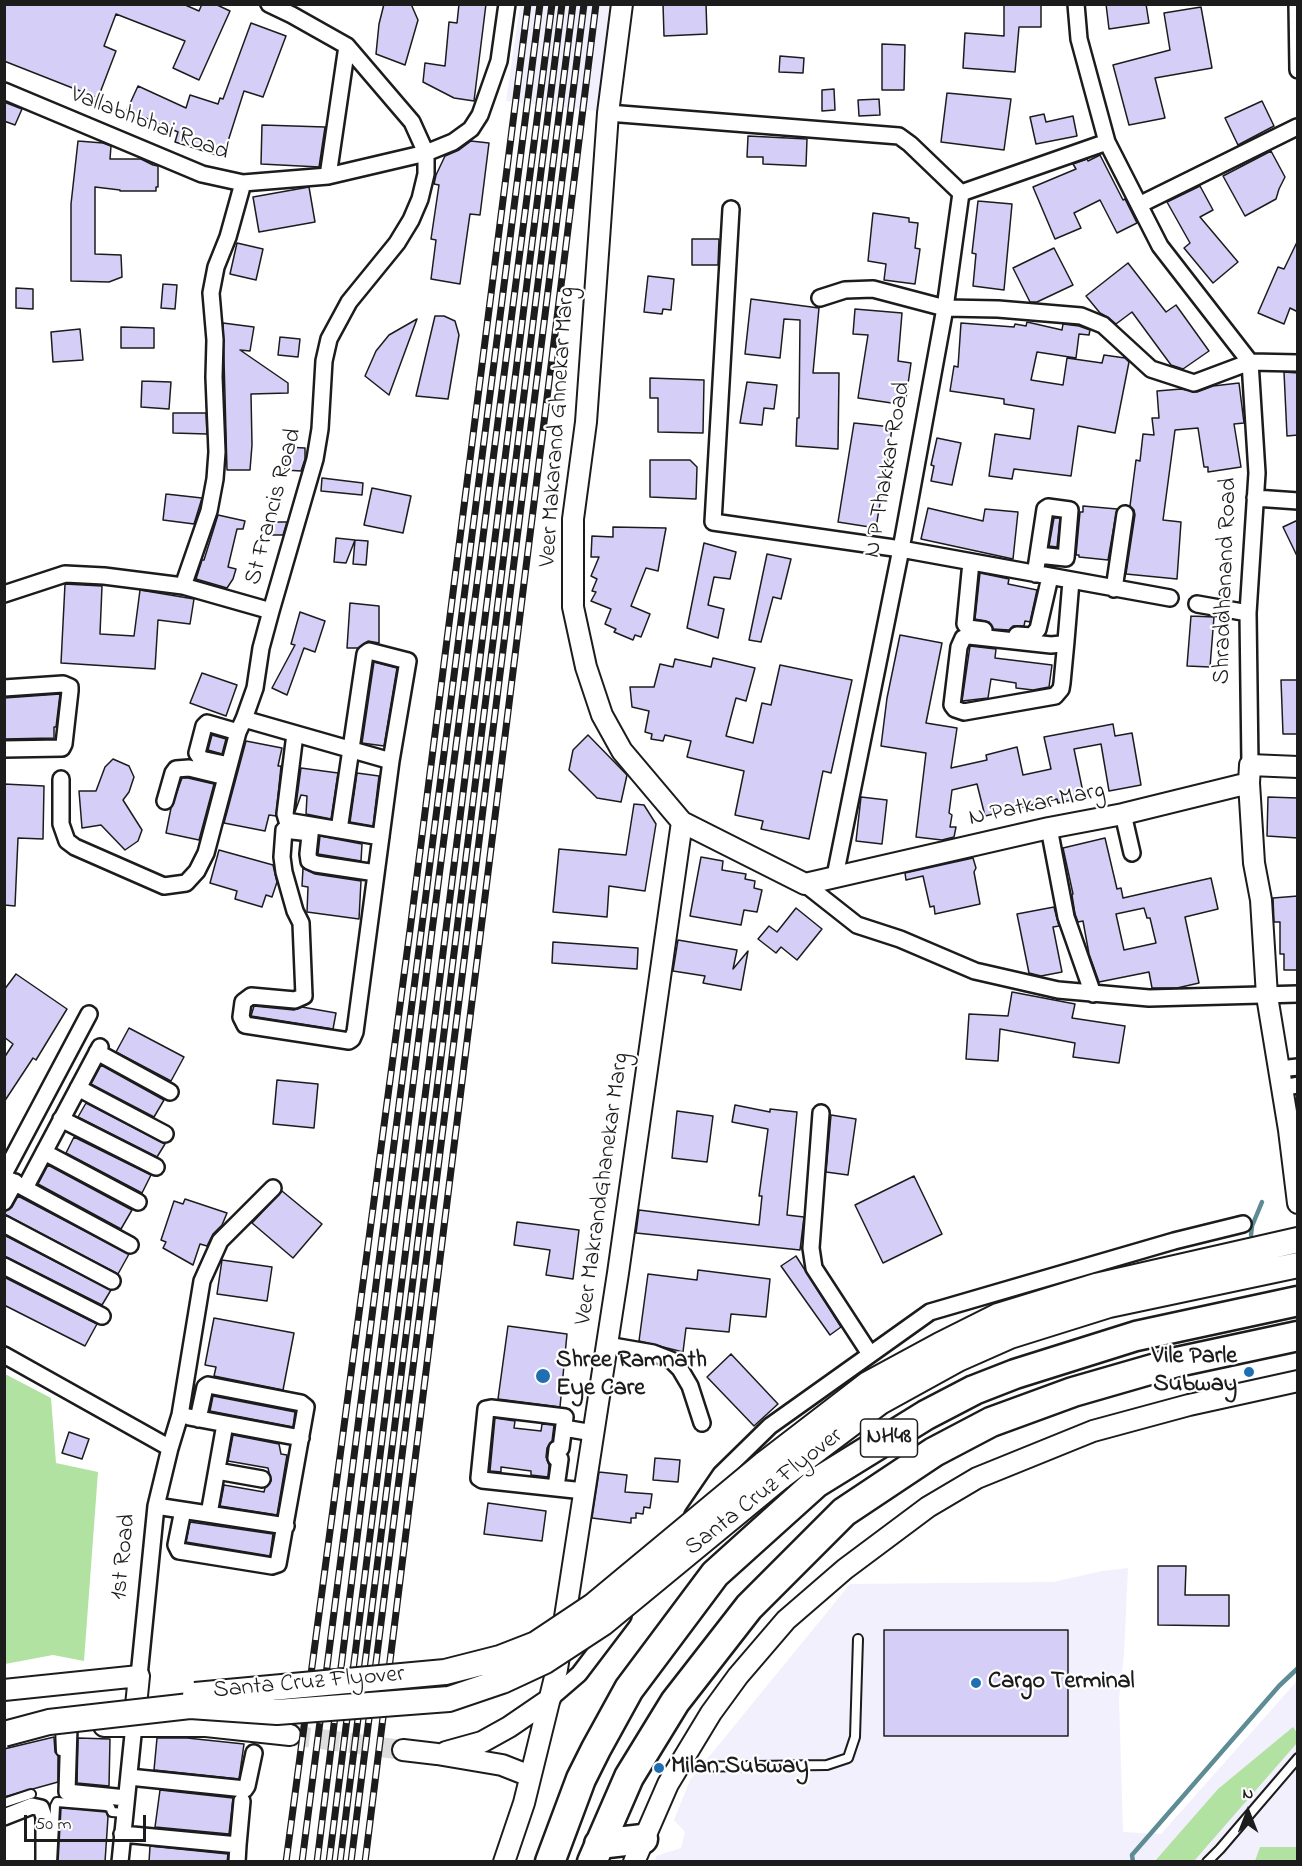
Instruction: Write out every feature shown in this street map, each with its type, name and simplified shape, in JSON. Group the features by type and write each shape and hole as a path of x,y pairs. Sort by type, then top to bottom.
{"highway":[{"name":"NH48","path":"550,1862 581,1779 629,1689 714,1574 816,1483 926,1415 974,1390 1015,1374 1136,1336 1298,1301"},
{"name":"NH48","path":"596,1853 629,1777 675,1702 749,1607 844,1512 934,1452 991,1422 1072,1392 1177,1362 1298,1336"},
{"path":"596,1853 638,1850"}],"main road":[{"path":"772,1471 868,1384 998,1316 1096,1286 1298,1240"},
{"name":"Santa Cruz Flyover","path":"4,1721 31,1714 169,1696 445,1672 500,1658 536,1644 593,1606 772,1471 880,1402 958,1359 1010,1336 1109,1305 1298,1265"},
{"name":"Santa Cruz Flyover","path":"4,1734 49,1722 190,1706 277,1712 448,1699 502,1681 545,1661 603,1623 772,1471"}],"street":[{"path":"269,4 292,10 347,46 412,122 426,153"},
{"name":"Vallabhbhai Road","path":"4,91 202,174 243,183 328,176 426,153 453,142 471,129 480,115 499,61 507,4"},
{"name":"Veer Makarand Ghnekar Marg","path":"622,4 608,113 586,422 573,519 573,607 586,667 602,715 622,751 682,822"},
{"path":"1076,4 1079,39 1107,142 1160,246 1250,362"},
{"path":"1297,4 1298,70"},
{"path":"328,176 347,46"},
{"path":"608,113 899,136 961,192 1107,142"},
{"path":"1139,205 1296,127"},
{"name":"St Francis Road","path":"61,779 61,824 67,841 75,847 164,886 186,883 197,871 206,853 227,771 255,688 261,648 315,459 328,339 349,302 398,243 411,220 420,199 426,174 426,153"},
{"path":"183,586 209,511 215,479 217,452 215,340 211,293 216,267 228,237 243,183"},
{"name":"N P Thakkar Road","path":"835,876 901,549 945,308 961,192"},
{"path":"730,209 713,522 901,549 1011,574 1071,581 1170,598"},
{"path":"820,298 845,290 873,288 945,308 998,309 1081,316 1102,326 1150,369 1194,383 1250,362 1298,363"},
{"name":"Shraddhanand Road","path":"1250,362 1257,473 1248,614 1250,774 1254,863 1261,900 1267,996 1290,1086 1298,1203"},
{"path":"1255,498 1298,501"},
{"path":"1114,589 1125,514"},
{"path":"971,566 965,624 968,628 1032,636 1038,629 1045,579 1038,555"},
{"path":"4,594 73,574 183,586 271,611"},
{"path":"1066,641 1051,645 969,636 963,638 959,647 952,705 955,709 964,712 1055,696 1061,689 1062,683 1066,641 1071,581"},
{"path":"1197,604 1248,614"},
{"path":"339,830 366,652 405,659 408,662 391,761 356,1032 352,1039 346,1041 245,1024 241,1017 245,998 252,996 295,1000 304,996 301,923 287,882 282,857 284,830 339,830 381,837"},
{"path":"4,688 63,684 70,687 62,748 4,749"},
{"path":"227,771 198,758 196,753 207,723 295,734 391,761"},
{"path":"295,734 286,818 291,823 311,829"},
{"name":"N Patkar Marg","path":"835,876 1049,828 1123,814 1250,774 1298,767"},
{"path":"165,801 176,769 227,771"},
{"path":"1123,814 1131,853"},
{"path":"682,822 805,884 857,925 900,939 975,971 1058,990 1149,998 1298,994"},
{"name":"Veer MakrandGhanekar Marg","path":"504,1862 530,1776 557,1669 607,1345 682,822"},
{"path":"1049,828 1066,917 1093,994"},
{"path":"311,829 309,861 376,873"},
{"path":"805,884 835,876"},
{"path":"4,1202 89,1014"},
{"path":"12,1180 44,1152 99,1049 170,1092"},
{"path":"78,1089 165,1134"},
{"path":"821,1113 811,1248 814,1269 870,1354"},
{"path":"61,1119 156,1167"},
{"path":"44,1152 138,1202"},
{"path":"12,1180 130,1245"},
{"name":"1st Road","path":"120,1862 156,1506 180,1415 202,1281 220,1241 273,1188"},
{"path":"4,1224 112,1281"},
{"path":"437,1754 482,1742 509,1727 550,1699 579,1674 673,1550 696,1509 721,1474 770,1426 930,1312 1174,1241 1243,1224"},
{"path":"4,1266 102,1316"},
{"path":"607,1345 653,1353 670,1360 680,1369 690,1386 702,1423"},
{"path":"4,1355 170,1449"},
{"path":"638,1850 668,1784 711,1713 738,1676 786,1620 845,1569 928,1507 977,1478 1093,1431 1189,1405 1298,1381"},
{"path":"183,1510 177,1550 272,1566 278,1564 306,1410 304,1405 210,1384 205,1387 198,1419"},
{"path":"556,1487 560,1460 556,1458 557,1449 561,1449 565,1419 562,1416 490,1408 485,1411 478,1478 584,1491"},
{"path":"180,1415 301,1438"},
{"path":"209,1514 225,1424"},
{"path":"564,1428 593,1433"},
{"path":"217,1471 262,1479"},
{"path":"156,1506 286,1526"},
{"path":"4,1690 139,1676"},
{"path":"4,1741 64,1727 134,1725 206,1726 290,1735"},
{"path":"64,1727 67,1792 126,1797"},
{"path":"403,1750 502,1765 530,1776"},
{"path":"129,1777 245,1789 248,1786 254,1753"},
{"path":"237,1862 242,1801"},
{"path":"4,1817 32,1806 41,1808 44,1817 44,1862"},
{"path":"122,1834 238,1845"}],"lane":[{"path":"678,1767 827,1765 848,1758 855,1737 858,1639"},
{"path":"62,1762 64,1727"},
{"path":"1207,1862 1298,1758"},
{"path":"4,1803 31,1794"},
{"path":"52,1862 57,1802 106,1806 110,1807 112,1812 125,1813"}],"shaded area":[{"path":"520,5 615,5 598,111 506,101"},
{"path":"1128,1568 1124,1654 1119,1698 1123,1832 1161,1834 1297,1681 1297,1861 655,1862 656,1856 681,1848 685,1832 674,1820 690,1780 850,1584 1053,1582 1102,1571"}],"green space":[{"path":"5,1374 51,1398 56,1463 98,1472 84,1661 53,1655 5,1664"},
{"path":"1293,1727 1297,1733 1297,1743 1194,1861 1155,1861 1218,1789"},
{"path":"1260,1847 1297,1847 1297,1861 1255,1861"}],"building":[{"path":"4,4 183,4 199,11 202,4 215,4 230,11 199,80 173,68 185,41 116,14 104,46 116,51 98,98 4,61"},
{"path":"384,4 411,4 418,20 405,65 376,54"},
{"path":"459,4 486,4 474,101 454,98 423,82 425,63 445,66 449,22 457,23"},
{"path":"663,4 706,4 707,34 664,36"},
{"path":"1004,4 1041,4 1041,27 1019,27 1015,72 963,68 965,33 1004,36"},
{"path":"1106,4 1146,4 1149,23 1109,29"},
{"path":"1201,7 1212,68 1155,78 1165,118 1129,125 1113,65 1170,50 1164,13"},
{"path":"251,23 286,36 263,97 244,91 223,157 175,142 178,132 127,110 138,86 186,108 190,95 218,104 220,98 223,99"},
{"path":"882,44 905,45 904,90 882,90"},
{"path":"780,56 804,58 803,73 779,72"},
{"path":"834,89 835,110 822,111 822,90"},
{"path":"947,93 1011,99 1004,150 941,142"},
{"path":"879,99 880,115 859,116 858,100"},
{"path":"1262,101 1274,126 1238,145 1225,118"},
{"path":"4,102 22,109 15,125 4,121"},
{"path":"1044,114 1046,122 1073,116 1077,136 1036,144 1030,117"},
{"path":"262,125 325,127 319,167 261,164"},
{"path":"748,136 807,139 806,166 763,164 763,157 747,157"},
{"path":"78,141 111,146 110,159 141,159 158,166 156,191 120,191 95,187 95,254 121,255 122,277 109,282 71,281 71,204"},
{"path":"471,141 489,143 480,215 470,214 460,284 431,279 436,240 431,239 439,185 434,184 436,175 445,156"},
{"path":"1271,151 1285,177 1276,199 1245,216 1223,176"},
{"path":"1100,155 1137,223 1117,233 1100,200 1074,213 1081,228 1055,239 1033,187 1076,169 1073,164 1087,159 1088,161"},
{"path":"1200,186 1213,210 1200,217 1238,262 1213,283 1184,248 1190,243 1167,202"},
{"path":"309,187 315,222 259,232 253,197"},
{"path":"978,201 1012,204 1004,290 973,286 976,254 972,253"},
{"path":"873,213 909,218 909,222 918,223 915,248 920,249 915,284 884,280 886,264 868,261"},
{"path":"692,239 719,239 718,265 692,265"},
{"path":"1298,240 1298,312 1290,308 1284,324 1258,313 1278,267 1284,269"},
{"path":"237,243 263,249 256,280 230,274"},
{"path":"1054,248 1073,285 1037,302 1030,302 1013,268"},
{"path":"1128,263 1166,312 1176,305 1209,351 1183,369 1171,365 1132,312 1116,324 1100,313 1086,296"},
{"path":"648,276 674,279 671,310 663,309 662,314 644,312"},
{"path":"163,284 177,285 175,309 161,308"},
{"path":"16,288 33,289 33,309 16,308"},
{"path":"751,299 819,308 813,373 839,373 838,449 796,446 797,418 799,418 800,320 784,319 780,358 745,354"},
{"path":"855,309 902,313 898,361 911,363 905,405 858,398 868,335 853,334"},
{"path":"435,316 444,316 455,321 459,335 448,399 416,396"},
{"path":"417,319 389,395 365,376 376,351 389,335"},
{"path":"1027,322 1062,330 1063,324 1090,330 1089,335 1079,334 1076,358 1037,352 1031,380 1063,385 1067,358 1102,363 1104,355 1125,358 1129,362 1115,433 1078,426 1071,476 1014,469 1012,479 989,476 995,434 1030,439 1034,409 1004,404 1004,399 950,391 954,366 958,367 961,323 1014,327 1015,324 1026,326"},
{"path":"223,323 254,327 250,351 240,350 288,383 288,393 251,394 250,470 227,470"},
{"path":"121,327 154,328 154,348 121,348"},
{"path":"80,329 83,360 53,362 51,332"},
{"path":"280,337 300,339 298,357 278,355"},
{"path":"1284,372 1298,373 1298,435 1287,436"},
{"path":"650,378 704,380 703,433 658,432 658,398 650,398"},
{"path":"142,381 171,382 169,409 141,407"},
{"path":"747,382 777,385 774,409 764,408 762,425 740,423"},
{"path":"1239,383 1244,423 1234,424 1241,467 1208,472 1208,467 1204,467 1198,428 1175,430 1163,520 1181,522 1177,579 1126,574 1135,515 1130,506 1136,460 1140,461 1143,434 1154,435 1152,418 1159,418 1157,391 1181,389 1197,392 1213,386"},
{"path":"173,413 206,413 207,434 173,433"},
{"path":"854,423 892,427 876,528 838,522"},
{"path":"937,438 961,443 952,485 931,481 934,466 931,465"},
{"path":"286,447 305,448 305,459 301,471 285,470"},
{"path":"650,460 690,460 697,467 696,499 650,497"},
{"path":"322,478 363,483 362,495 321,491"},
{"path":"372,488 411,496 403,533 364,525"},
{"path":"166,494 202,498 194,524 163,520"},
{"path":"1083,506 1117,509 1108,560 1076,555 1080,512 1083,512"},
{"path":"928,508 983,521 985,509 1018,512 1013,559 921,539"},
{"path":"218,515 245,521 243,529 237,529 228,567 236,569 227,588 196,579"},
{"path":"1054,518 1060,518 1057,547 1049,546"},
{"path":"1298,520 1298,558 1283,527"},
{"path":"266,522 287,522 283,535 266,535"},
{"path":"613,527 666,528 658,571 646,568 631,606 650,614 641,637 635,635 633,640 614,632 616,629 605,624 611,609 591,601 596,592 592,591 597,579 591,576 599,557 591,557 592,536 613,537"},
{"path":"336,538 355,540 346,563 334,562"},
{"path":"355,540 368,541 366,565 353,564"},
{"path":"704,543 736,552 730,579 714,577 708,605 724,609 718,638 687,628"},
{"path":"767,554 791,559 781,599 773,597 761,642 749,640"},
{"path":"980,573 1009,579 1008,584 1037,590 1030,622 1025,621 1024,626 1013,626 1009,630 993,629 989,622 975,619"},
{"path":"65,584 102,586 100,634 134,636 140,590 194,599 190,624 158,620 155,669 61,663"},
{"path":"350,603 379,606 379,643 368,641 358,648 347,648"},
{"path":"300,612 325,621 315,652 304,648 287,695 272,688 295,645 291,644"},
{"path":"1191,616 1214,617 1210,667 1187,666"},
{"path":"900,635 942,643 926,723 957,728 951,768 987,760 986,755 1017,747 1023,775 1051,769 1044,737 1113,724 1115,736 1132,733 1141,785 1109,791 1101,744 1074,749 1084,797 1058,803 1057,799 985,816 977,784 952,790 949,813 952,815 950,827 956,827 954,837 942,840 916,837 926,753 881,746 887,698"},
{"path":"970,646 996,649 995,658 1052,665 1049,687 1033,690 1016,688 1016,683 991,679 988,698 962,701"},
{"path":"713,658 755,668 746,701 736,698 726,736 753,743 762,703 771,705 780,665 852,680 831,773 823,771 809,839 761,829 763,821 735,815 744,771 687,757 691,741 665,735 663,741 651,739 652,734 645,732 649,711 632,707 630,687 654,687 660,664 673,667 675,659 711,667"},
{"path":"374,662 397,668 384,746 362,743"},
{"path":"202,673 237,685 226,716 190,703"},
{"path":"1281,680 1298,680 1298,734 1283,734"},
{"path":"60,694 54,738 4,739 4,698"},
{"path":"212,735 226,739 222,754 208,750"},
{"path":"588,735 627,775 621,802 597,798 569,770 573,750"},
{"path":"246,741 282,748 278,766 281,766 276,816 269,815 265,831 224,823"},
{"path":"113,759 129,766 134,777 129,792 123,800 142,830 138,841 125,850 101,825 82,828 79,791 96,791 105,767"},
{"path":"301,768 338,773 331,819 306,814 307,796 301,795 295,812"},
{"path":"357,773 379,776 373,826 350,822"},
{"path":"182,778 214,784 199,840 166,833 171,808"},
{"path":"4,784 44,786 43,839 18,838 15,906 4,905"},
{"path":"861,797 887,800 882,844 856,841"},
{"path":"1268,797 1298,798 1298,838 1267,836"},
{"path":"634,804 644,805 656,824 645,891 609,886 607,917 553,912 559,849 626,855"},
{"path":"320,836 362,844 361,861 318,854"},
{"path":"1105,838 1117,889 1121,888 1123,898 1211,878 1218,909 1185,917 1199,983 1177,988 1152,988 1149,972 1099,982 1089,954 1083,921 1078,922 1075,914 1063,848","holes":["1144,908 1147,918 1150,918 1156,943 1124,950 1116,914"]},
{"path":"219,850 273,865 277,882 272,897 266,895 262,907 235,899 237,891 210,883"},
{"path":"701,857 723,861 722,870 746,874 745,879 755,881 754,888 762,890 757,912 744,910 741,925 690,916"},
{"path":"973,858 980,904 935,914 934,906 930,907 923,876 906,880 905,873"},
{"path":"303,868 315,874 361,881 359,919 307,912 308,887 302,886"},
{"path":"1298,896 1298,970 1284,970 1284,954 1280,954 1280,922 1274,922 1273,898"},
{"path":"1054,907 1059,926 1053,927 1062,972 1041,976 1029,973 1017,914"},
{"path":"796,908 822,929 797,960 781,947 776,953 758,939 769,926 777,932"},
{"path":"678,940 737,950 733,969 748,951 741,990 703,983 705,976 673,971"},
{"path":"553,942 638,948 637,969 552,963"},
{"path":"16,974 67,1009 36,1060 33,1058 4,1102 4,1058 13,1044 4,1037 4,990"},
{"path":"1012,992 1075,1004 1072,1018 1125,1026 1119,1063 1073,1057 1075,1043 1000,1029 998,1061 966,1059 969,1014 1008,1016"},
{"path":"254,1006 294,1010 302,1007 336,1013 333,1029 251,1016"},
{"path":"129,1028 184,1057 171,1081 116,1052"},
{"path":"101,1065 164,1100 154,1117 91,1084"},
{"path":"277,1080 318,1084 314,1128 273,1124"},
{"path":"86,1103 165,1144 157,1157 78,1117"},
{"path":"735,1105 770,1112 770,1109 797,1112 787,1215 804,1217 800,1250 636,1233 639,1210 759,1225 762,1196 759,1196 768,1129 732,1122"},
{"path":"677,1111 713,1116 707,1162 672,1158"},
{"path":"831,1115 856,1119 848,1175 826,1172"},
{"path":"74,1137 151,1175 142,1193 66,1153"},
{"path":"48,1165 132,1210 121,1229 38,1184"},
{"path":"914,1176 942,1234 883,1263 855,1205"},
{"path":"282,1191 322,1224 293,1258 252,1223"},
{"path":"18,1196 129,1254 118,1274 4,1214 12,1207"},
{"path":"185,1199 227,1213 222,1225 213,1234 207,1246 200,1244 193,1265 163,1248 166,1242 161,1240 174,1201 183,1204"},
{"path":"517,1222 579,1230 573,1279 546,1275 550,1250 514,1245"},
{"path":"4,1235 111,1290 102,1305 4,1256"},
{"path":"796,1256 841,1327 830,1335 781,1266"},
{"path":"222,1260 272,1267 267,1301 217,1294"},
{"path":"698,1270 770,1279 766,1317 731,1314 729,1332 686,1328 683,1352 639,1341 648,1274 697,1280"},
{"path":"4,1277 97,1324 85,1346 4,1305"},
{"path":"214,1318 294,1333 283,1390 214,1376 216,1367 205,1365"},
{"path":"508,1326 567,1334 560,1407 498,1399"},
{"path":"731,1354 778,1404 754,1426 707,1377"},
{"path":"213,1396 295,1412 293,1427 210,1411"},
{"path":"495,1418 515,1421 514,1428 541,1431 542,1424 554,1425 552,1441 547,1448 548,1477 531,1475 531,1471 501,1467 501,1472 490,1471"},
{"path":"69,1432 89,1439 82,1459 62,1453"},
{"path":"233,1435 279,1444 281,1454 287,1455 277,1515 220,1506 224,1485 264,1492 271,1481 268,1468 228,1461"},
{"path":"655,1458 680,1460 678,1482 653,1480"},
{"path":"599,1472 627,1475 625,1492 652,1494 650,1508 644,1507 643,1514 636,1513 636,1518 631,1518 631,1523 592,1518"},
{"path":"488,1503 546,1511 542,1541 484,1534"},
{"path":"190,1522 273,1534 270,1556 186,1542"},
{"path":"1158,1566 1186,1566 1185,1595 1229,1595 1229,1626 1158,1625"},
{"name":"Cargo Terminal","path":"884,1630 1068,1630 1068,1736 884,1736"},
{"path":"54,1737 55,1752 58,1756 58,1782 4,1797 4,1749"},
{"path":"78,1738 110,1739 109,1786 77,1783"},
{"path":"157,1738 187,1738 244,1744 239,1779 154,1770"},
{"path":"160,1790 233,1798 229,1834 155,1827"},
{"path":"61,1808 106,1812 108,1817 105,1862 58,1862"},
{"path":"150,1846 228,1854 227,1862 149,1862"}],"waterway":[{"path":"1251,1235 1252,1226 1262,1202"},
{"path":"1133,1862 1132,1855 1279,1686 1298,1668"}],"tunnel":[{"path":"290,1735 403,1750"}],"railway":[{"path":"286,1862 410,930 528,4"},
{"path":"302,1862 540,4"},
{"path":"317,1862 432,931 552,4"},
{"path":"329,1862 562,4"},
{"path":"340,1862 573,4"},
{"path":"351,1862 584,4"},
{"path":"365,1862 596,4"}],"place":[{"name":"Vile Parle Subway","path":"1249,1372"},
{"name":"Shree Ramnath Eye Care","path":"543,1376"},
{"name":"Cargo Terminal","path":"976,1683"},
{"name":"Milan Subway","path":"659,1768"}]}
